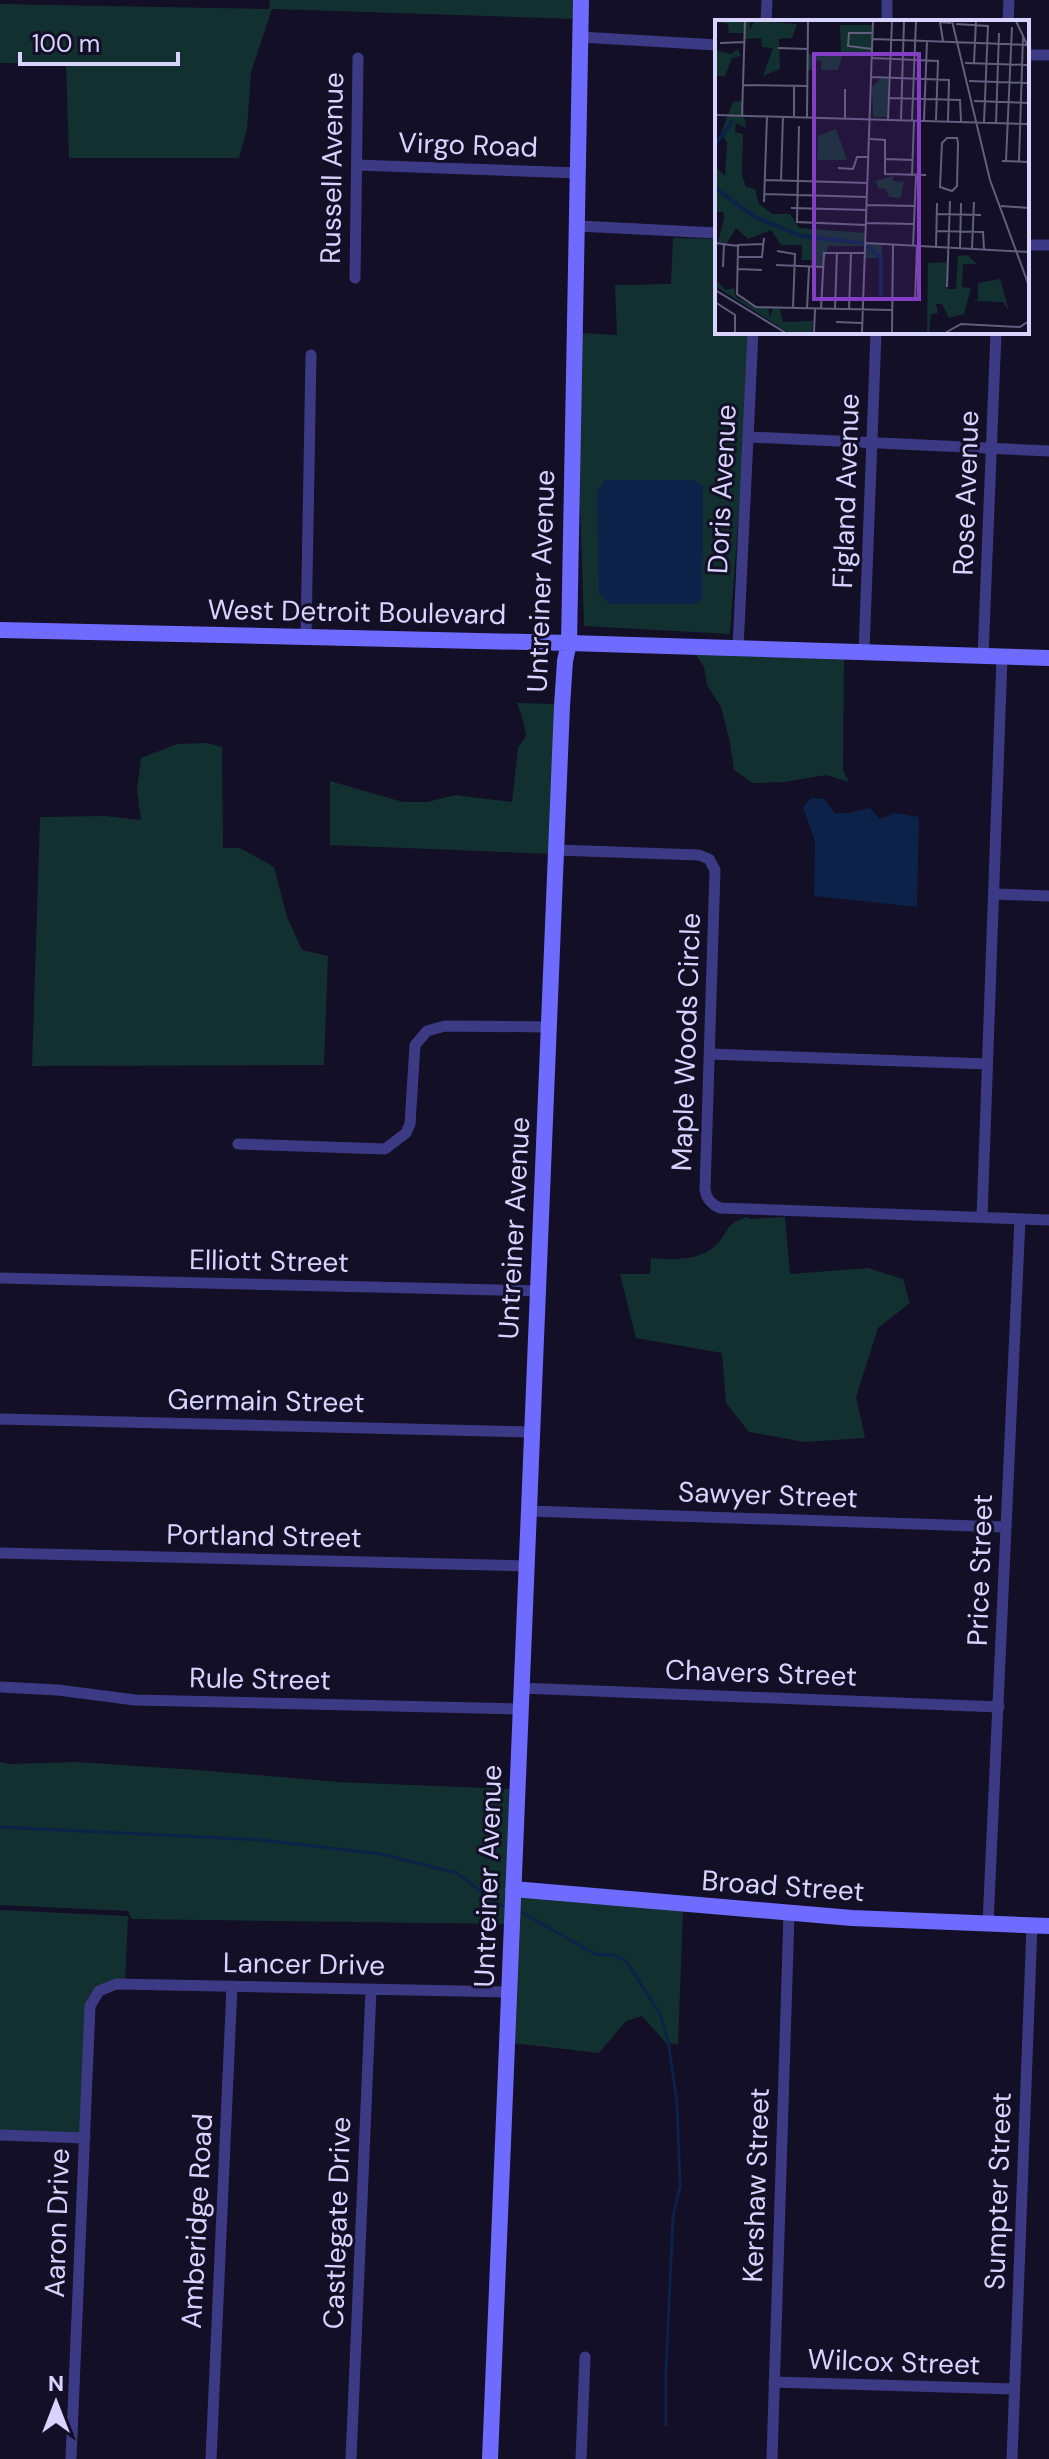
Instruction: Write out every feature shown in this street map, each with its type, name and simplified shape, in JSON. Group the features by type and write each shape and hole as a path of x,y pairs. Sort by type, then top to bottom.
{"street":[{"name":"Untreiner Avenue","path":"490,2459 549,1027 565,661 569,643 581,0"},
{"path":"766,20 767,0"},
{"path":"1008,20 1009,0"},
{"path":"580,37 715,45"},
{"name":"Russell Avenue","path":"355,278 358,58"},
{"name":"Virgo Road","path":"357,165 578,173"},
{"path":"578,226 715,233"},
{"name":"Doris Avenue","path":"738,648 753,334"},
{"name":"Figland Avenue","path":"864,652 876,334"},
{"name":"Rose Avenue","path":"983,656 996,334"},
{"path":"306,637 311,355"},
{"path":"749,437 1049,451"},
{"name":"West Detroit Boulevard","path":"0,630 1049,658"},
{"path":"982,1217 1002,657"},
{"name":"Maple Woods Circle","path":"557,850 699,855 713,863 705,1189 708,1201 713,1205 720,1208 1049,1220"},
{"path":"994,894 1049,896"},
{"path":"238,1144 385,1149 406,1133 410,1124 415,1045 427,1031 445,1026 549,1027"},
{"path":"710,1054 987,1064"},
{"name":"Price Street","path":"988,1924 1020,1219"},
{"name":"Elliott Street","path":"0,1278 538,1291"},
{"name":"Germain Street","path":"0,1419 532,1432"},
{"name":"Sawyer Street","path":"529,1511 1005,1527"},
{"name":"Portland Street","path":"0,1553 526,1566"},
{"name":"Rule Street","path":"0,1687 58,1690 135,1700 520,1709"},
{"name":"Chavers Street","path":"521,1688 999,1707"},
{"name":"Broad Street","path":"513,1889 789,1914 1040,1926"},
{"name":"Kershaw Street","path":"772,2459 789,1914"},
{"name":"Sumpter Street","path":"1012,2459 1040,1926"},
{"name":"Lancer Drive","path":"99,1991 116,1984 509,1992"},
{"name":"Amberidge Road","path":"211,2459 232,1986"},
{"name":"Castlegate Drive","path":"351,2459 371,1990"},
{"name":"Aaron Drive","path":"71,2459 90,2006 99,1991"},
{"path":"0,2135 85,2138"},
{"path":"581,2459 585,2357"},
{"name":"Wilcox Street","path":"774,2382 1014,2389"}],"green space":[{"path":"270,0 576,0 575,19 272,9 251,72 247,129 239,158 69,158 66,64 0,63 0,4 269,9"},
{"path":"673,238 715,239 715,334 748,334 730,634 584,626 578,440 580,333 617,335 615,285 671,284"},
{"path":"694,652 844,657 843,770 849,782 826,775 785,782 753,783 734,770 721,707 707,685 704,667"},
{"path":"517,703 557,704 551,854 330,845 330,781 403,802 427,802 455,795 512,802 518,748 526,736"},
{"path":"206,743 222,747 223,848 240,848 274,867 287,917 302,950 328,956 324,1065 32,1066 40,817 105,816 141,820 137,790 141,758 177,744"},
{"path":"747,1217 785,1217 790,1274 868,1268 903,1279 910,1303 878,1328 856,1397 865,1438 804,1442 749,1432 726,1403 722,1353 636,1338 620,1274 650,1274 651,1258 684,1258 707,1252 730,1226"},
{"path":"0,1762 78,1762 338,1782 512,1789 507,1924 132,1919 128,1911 0,1905"},
{"path":"518,1895 683,1911 678,2044 666,2043 642,2016 626,2021 599,2053 512,2043"},
{"path":"0,1910 128,1916 125,1984 94,1997 85,2138 0,2135"}],"water":[{"path":"605,480 693,480 703,486 702,599 694,604 609,604 599,593 597,492"},
{"path":"811,798 824,799 835,813 870,808 880,819 895,813 919,817 917,907 814,896 815,842 803,807"}],"waterway":[{"path":"0,1827 262,1840 381,1854 457,1873 503,1906"},
{"path":"521,1912 595,1954 614,1955 626,1961 660,2014 668,2040 677,2103 680,2186 673,2217 666,2425"}]}
